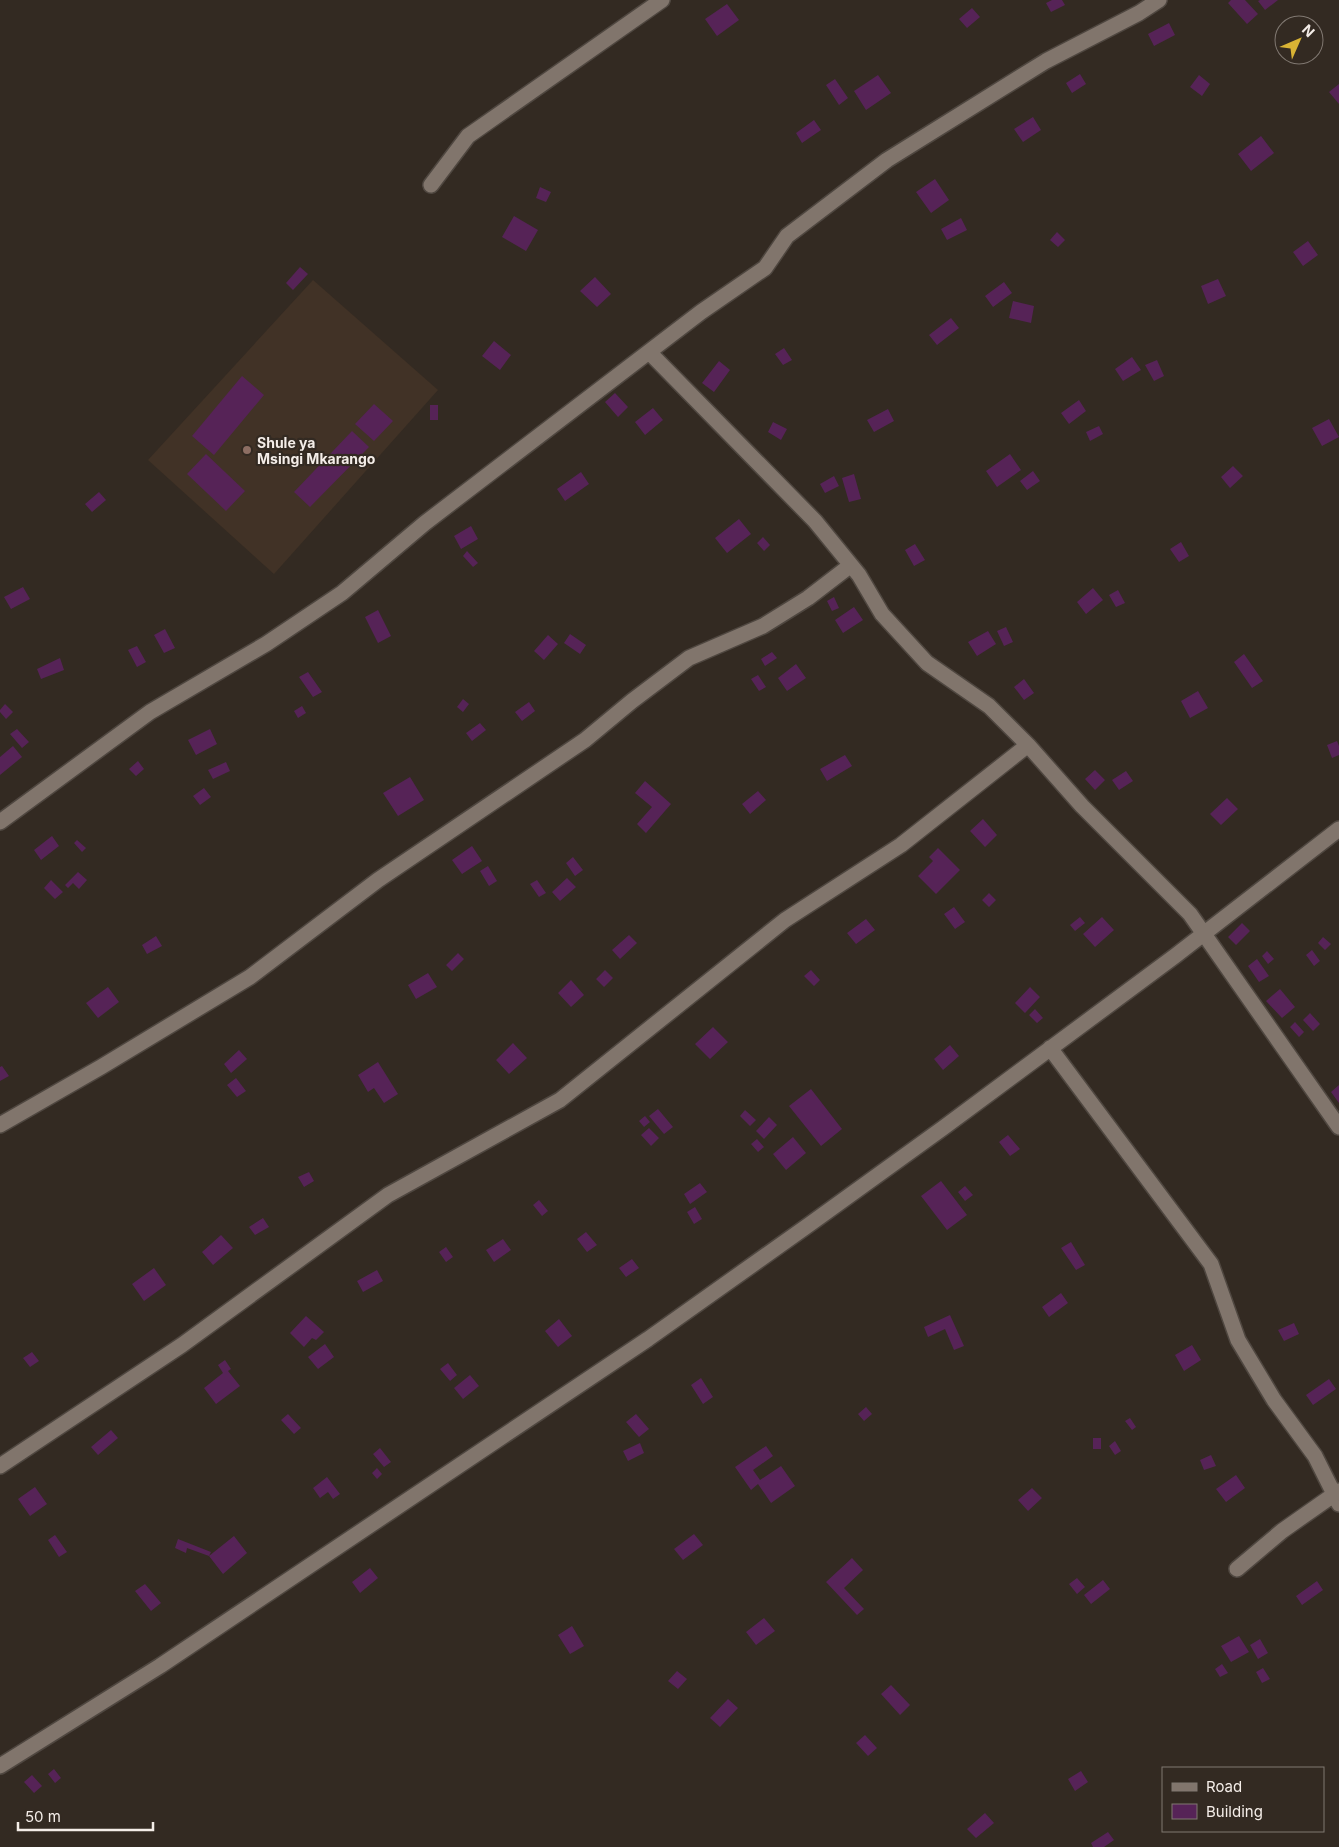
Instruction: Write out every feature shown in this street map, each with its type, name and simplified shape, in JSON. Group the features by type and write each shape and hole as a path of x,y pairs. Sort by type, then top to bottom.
{"street":[{"path":"431,185 468,136 662,0"},
{"path":"0,822 150,712 266,644 342,593 425,523 702,312 765,268 787,236 887,160 1046,60 1139,14 1159,0"},
{"path":"649,352 815,521 859,575 882,614 927,663 989,706 1028,745 1082,806 1190,914 1339,1127"},
{"path":"0,1125 101,1067 250,977 378,880 584,740 632,700 689,658 763,626 808,598 851,565"},
{"path":"0,1466 182,1345 388,1195 560,1100 785,920 901,845 1028,745"},
{"path":"0,1766 160,1666 648,1339 810,1224 1050,1048 1203,934 1339,829"},
{"path":"1050,1048 1211,1264 1238,1340 1274,1400 1315,1456 1337,1497 1282,1531 1237,1569"}],"shaded area":[{"path":"313,280 438,390 274,574 148,460"}],"building":[{"path":"1052,0 1062,0 1065,5 1051,12 1046,3"},
{"path":"1231,0 1245,0 1258,14 1247,24 1228,3"},
{"path":"1278,0 1265,10 1258,1"},
{"path":"727,4 739,20 717,36 705,19"},
{"path":"972,8 980,17 967,28 959,19"},
{"path":"1169,23 1175,35 1154,46 1148,34"},
{"path":"1080,74 1086,84 1072,93 1066,83"},
{"path":"878,75 891,93 866,110 854,91"},
{"path":"1199,75 1210,84 1202,96 1190,87"},
{"path":"835,79 848,98 839,105 826,85"},
{"path":"1339,84 1339,104 1329,92"},
{"path":"1033,117 1041,130 1023,142 1014,129"},
{"path":"814,120 821,130 802,143 796,133"},
{"path":"1261,136 1274,153 1251,171 1238,154"},
{"path":"935,179 949,200 931,213 916,192"},
{"path":"540,187 551,192 546,202 536,198"},
{"path":"514,216 538,230 526,251 502,237"},
{"path":"961,218 967,230 947,240 941,229"},
{"path":"1057,232 1065,240 1058,247 1050,240"},
{"path":"1308,241 1318,255 1303,266 1293,252"},
{"path":"300,267 308,274 293,290 286,283"},
{"path":"595,277 611,294 597,307 580,291"},
{"path":"1218,279 1226,296 1208,304 1201,286"},
{"path":"1004,282 1012,293 993,307 985,296"},
{"path":"1013,301 1034,306 1031,323 1009,318"},
{"path":"951,318 959,328 937,345 929,335"},
{"path":"494,341 511,355 500,370 482,356"},
{"path":"784,348 792,360 783,365 775,354"},
{"path":"1132,357 1141,370 1123,381 1115,369"},
{"path":"1157,360 1164,376 1154,381 1145,365"},
{"path":"719,361 730,370 714,392 702,383"},
{"path":"242,376 264,395 214,455 192,436"},
{"path":"615,393 628,407 618,417 605,402"},
{"path":"1079,400 1086,411 1069,424 1061,413"},
{"path":"374,404 393,421 374,441 355,424"},
{"path":"430,405 438,405 438,420 430,420"},
{"path":"653,408 663,420 645,435 635,422"},
{"path":"888,409 894,421 874,432 867,420"},
{"path":"1329,419 1339,437 1322,446 1312,428"},
{"path":"773,422 787,429 781,440 768,432"},
{"path":"1099,426 1103,434 1090,441 1086,432"},
{"path":"352,431 369,447 310,507 294,492"},
{"path":"206,454 245,491 226,511 187,474"},
{"path":"1010,454 1021,470 997,487 986,471"},
{"path":"1233,466 1243,476 1230,488 1221,477"},
{"path":"1033,471 1040,481 1027,490 1020,481"},
{"path":"581,472 589,484 565,501 557,489"},
{"path":"854,474 861,499 849,502 842,478"},
{"path":"834,476 839,486 825,493 820,484"},
{"path":"99,492 106,500 92,512 85,504"},
{"path":"739,519 751,534 727,553 715,538"},
{"path":"471,526 478,539 461,549 454,536"},
{"path":"763,537 770,545 764,551 757,543"},
{"path":"1181,542 1189,556 1179,562 1170,549"},
{"path":"915,544 925,560 914,566 905,550"},
{"path":"467,551 478,563 473,567 463,556"},
{"path":"23,587 30,599 11,609 4,597"},
{"path":"1093,588 1103,600 1086,614 1077,602"},
{"path":"1118,590 1125,603 1116,607 1109,595"},
{"path":"834,597 839,608 832,611 827,601"},
{"path":"854,607 863,620 843,633 835,620"},
{"path":"378,610 391,636 378,643 365,617"},
{"path":"1006,627 1013,642 1004,646 997,631"},
{"path":"165,629 175,648 164,653 154,635"},
{"path":"988,631 996,644 977,656 968,642"},
{"path":"570,634 586,645 580,654 564,643"},
{"path":"548,635 558,644 544,660 534,651"},
{"path":"137,646 146,662 137,667 128,650"},
{"path":"772,652 777,658 765,666 761,659"},
{"path":"1244,654 1263,681 1252,688 1234,662"},
{"path":"60,658 64,670 41,679 37,669"},
{"path":"796,664 806,678 787,691 778,678"},
{"path":"308,672 322,692 313,697 299,677"},
{"path":"758,675 766,687 759,691 751,679"},
{"path":"1024,679 1034,693 1024,700 1014,687"},
{"path":"1198,691 1208,708 1190,718 1181,701"},
{"path":"463,699 469,704 463,712 457,707"},
{"path":"529,702 535,711 522,721 515,712"},
{"path":"5,704 13,712 6,719 0,712"},
{"path":"302,706 306,713 298,718 294,711"},
{"path":"480,723 486,730 472,741 466,733"},
{"path":"17,729 29,742 22,748 10,734"},
{"path":"210,729 217,744 196,755 188,740"},
{"path":"1337,741 1339,755 1332,758 1327,745"},
{"path":"13,746 22,757 0,775 0,757"},
{"path":"845,755 852,766 827,781 820,769"},
{"path":"138,761 144,769 136,776 129,769"},
{"path":"226,762 230,771 213,779 208,770"},
{"path":"1095,770 1105,780 1095,790 1085,779"},
{"path":"1126,771 1133,781 1119,790 1112,780"},
{"path":"410,777 424,800 398,816 383,793"},
{"path":"645,781 671,804 646,833 637,824 652,807 635,793"},
{"path":"204,788 211,797 200,805 193,796"},
{"path":"758,791 766,800 750,814 742,804"},
{"path":"1227,798 1238,809 1221,825 1210,814"},
{"path":"983,819 997,835 985,847 970,831"},
{"path":"52,836 59,846 41,860 34,850"},
{"path":"77,840 86,848 82,852 74,843"},
{"path":"472,846 482,861 462,874 452,860"},
{"path":"938,848 960,870 936,894 918,876 933,861 929,857"},
{"path":"573,857 583,870 575,876 566,863"},
{"path":"488,866 497,881 489,886 480,871"},
{"path":"78,872 87,880 79,889 73,883 68,888 65,885"},
{"path":"567,878 576,887 560,901 552,892"},
{"path":"51,880 63,892 55,899 44,888"},
{"path":"537,880 546,893 539,897 530,884"},
{"path":"989,893 996,900 989,907 982,900"},
{"path":"954,907 965,922 955,929 944,914"},
{"path":"1080,917 1085,923 1075,931 1070,925"},
{"path":"1102,917 1114,930 1095,947 1083,934"},
{"path":"866,919 875,930 856,944 847,933"},
{"path":"1242,923 1250,931 1236,945 1228,937"},
{"path":"629,935 637,943 620,959 612,950"},
{"path":"156,936 162,946 147,954 142,945"},
{"path":"1323,937 1331,944 1325,950 1318,943"},
{"path":"1312,950 1320,961 1314,966 1306,955"},
{"path":"1267,951 1274,959 1268,964 1262,956"},
{"path":"458,953 464,959 452,971 446,965"},
{"path":"1257,959 1269,976 1259,982 1248,966"},
{"path":"605,970 613,978 604,987 596,979"},
{"path":"811,970 820,980 814,986 804,976"},
{"path":"428,973 437,987 416,999 408,985"},
{"path":"571,980 584,995 571,1007 558,993"},
{"path":"108,987 119,1002 98,1018 86,1003"},
{"path":"1030,987 1040,997 1025,1013 1015,1003"},
{"path":"1280,989 1295,1007 1282,1018 1266,1001"},
{"path":"1035,1009 1043,1018 1037,1023 1029,1015"},
{"path":"1310,1013 1320,1024 1313,1031 1303,1020"},
{"path":"1295,1022 1304,1032 1299,1037 1290,1027"},
{"path":"713,1027 728,1042 710,1059 695,1044"},
{"path":"513,1043 527,1058 509,1074 496,1060"},
{"path":"950,1045 959,1056 943,1070 934,1059"},
{"path":"239,1050 247,1059 231,1073 224,1064"},
{"path":"378,1062 398,1094 384,1103 374,1088 368,1092 358,1075"},
{"path":"2,1066 9,1076 0,1081 0,1067"},
{"path":"236,1078 246,1091 237,1097 227,1085"},
{"path":"1339,1085 1339,1103 1331,1092"},
{"path":"811,1089 842,1129 821,1146 789,1106"},
{"path":"658,1109 673,1127 664,1134 649,1116"},
{"path":"745,1110 756,1120 750,1126 740,1116"},
{"path":"645,1116 650,1122 644,1127 639,1121"},
{"path":"769,1117 777,1125 764,1139 756,1131"},
{"path":"649,1128 659,1138 651,1146 641,1135"},
{"path":"1008,1135 1020,1149 1010,1156 999,1142"},
{"path":"793,1137 806,1153 786,1170 773,1154"},
{"path":"757,1139 764,1147 758,1152 751,1144"},
{"path":"309,1172 314,1181 304,1187 298,1177"},
{"path":"941,1181 967,1215 947,1230 921,1196"},
{"path":"700,1183 707,1192 690,1204 684,1194"},
{"path":"965,1186 973,1195 965,1201 958,1192"},
{"path":"539,1200 548,1211 542,1216 533,1205"},
{"path":"695,1207 702,1219 694,1224 687,1212"},
{"path":"263,1218 269,1227 255,1235 249,1227"},
{"path":"586,1232 597,1245 587,1252 577,1239"},
{"path":"221,1235 233,1248 213,1265 202,1252"},
{"path":"503,1239 511,1250 494,1262 486,1250"},
{"path":"1071,1242 1085,1265 1076,1270 1061,1248"},
{"path":"446,1247 453,1257 446,1262 439,1252"},
{"path":"632,1259 639,1268 626,1277 619,1268"},
{"path":"154,1268 166,1285 144,1301 132,1284"},
{"path":"377,1270 383,1281 363,1292 357,1281"},
{"path":"1061,1293 1068,1303 1049,1317 1042,1307"},
{"path":"950,1315 964,1346 954,1350 945,1329 928,1337 924,1327"},
{"path":"306,1316 324,1332 316,1340 312,1338 304,1347 290,1333"},
{"path":"559,1319 572,1336 558,1347 545,1331"},
{"path":"1294,1323 1299,1334 1284,1341 1278,1330"},
{"path":"325,1344 334,1357 318,1369 308,1357"},
{"path":"1192,1345 1201,1360 1184,1371 1175,1355"},
{"path":"32,1352 39,1361 30,1367 23,1358"},
{"path":"225,1360 231,1369 228,1371 240,1386 216,1404 204,1388 223,1373 218,1365"},
{"path":"448,1363 457,1375 450,1381 440,1369"},
{"path":"470,1375 479,1386 463,1399 454,1388"},
{"path":"701,1378 713,1397 703,1404 691,1385"},
{"path":"1329,1379 1336,1389 1313,1405 1306,1395"},
{"path":"866,1407 872,1414 864,1421 858,1414"},
{"path":"288,1414 301,1428 294,1434 281,1420"},
{"path":"636,1414 649,1429 639,1437 626,1422"},
{"path":"1130,1418 1136,1427 1132,1430 1125,1421"},
{"path":"111,1430 118,1438 98,1455 91,1447"},
{"path":"1093,1438 1101,1438 1101,1449 1093,1449"},
{"path":"1115,1441 1121,1451 1115,1455 1109,1446"},
{"path":"640,1443 644,1453 628,1461 623,1451"},
{"path":"766,1446 773,1456 753,1470 760,1480 781,1466 795,1486 771,1503 758,1484 751,1490 735,1467"},
{"path":"380,1448 391,1462 384,1467 373,1454"},
{"path":"1211,1455 1216,1466 1204,1470 1200,1460"},
{"path":"377,1468 382,1474 377,1479 372,1473"},
{"path":"1236,1475 1245,1488 1226,1502 1216,1489"},
{"path":"327,1477 340,1494 333,1499 328,1492 320,1498 313,1488"},
{"path":"35,1487 47,1504 30,1516 18,1499"},
{"path":"1032,1488 1042,1498 1028,1511 1018,1500"},
{"path":"694,1534 703,1545 683,1560 674,1549"},
{"path":"55,1535 67,1552 59,1557 48,1540"},
{"path":"234,1536 247,1553 223,1574 209,1556"},
{"path":"178,1539 211,1552 209,1556 187,1548 186,1553 175,1548"},
{"path":"852,1558 863,1570 844,1588 864,1609 857,1615 826,1582"},
{"path":"370,1568 378,1578 360,1593 352,1582"},
{"path":"1077,1578 1085,1587 1077,1594 1069,1584"},
{"path":"1103,1580 1110,1589 1091,1604 1084,1595"},
{"path":"1317,1581 1323,1590 1302,1605 1296,1596"},
{"path":"145,1584 161,1603 151,1611 135,1591"},
{"path":"764,1618 775,1631 756,1645 746,1632"},
{"path":"572,1626 584,1646 570,1654 558,1635"},
{"path":"1239,1636 1249,1652 1231,1662 1221,1646"},
{"path":"1260,1639 1268,1653 1258,1659 1250,1645"},
{"path":"1222,1664 1228,1673 1220,1677 1215,1669"},
{"path":"1263,1668 1270,1679 1262,1683 1256,1672"},
{"path":"677,1671 687,1679 678,1689 668,1681"},
{"path":"891,1685 910,1705 900,1715 881,1694"},
{"path":"728,1699 738,1708 720,1727 710,1718"},
{"path":"865,1735 877,1748 868,1756 856,1743"},
{"path":"54,1769 61,1778 55,1783 48,1774"},
{"path":"1081,1771 1088,1782 1075,1791 1068,1779"},
{"path":"32,1775 42,1786 34,1793 24,1782"},
{"path":"985,1813 994,1823 976,1838 967,1829"},
{"path":"1108,1832 1114,1840 1104,1847 1093,1847 1091,1843"}],"place":[{"name":"Shule ya Msingi Mkarango","path":"247,450"}]}
